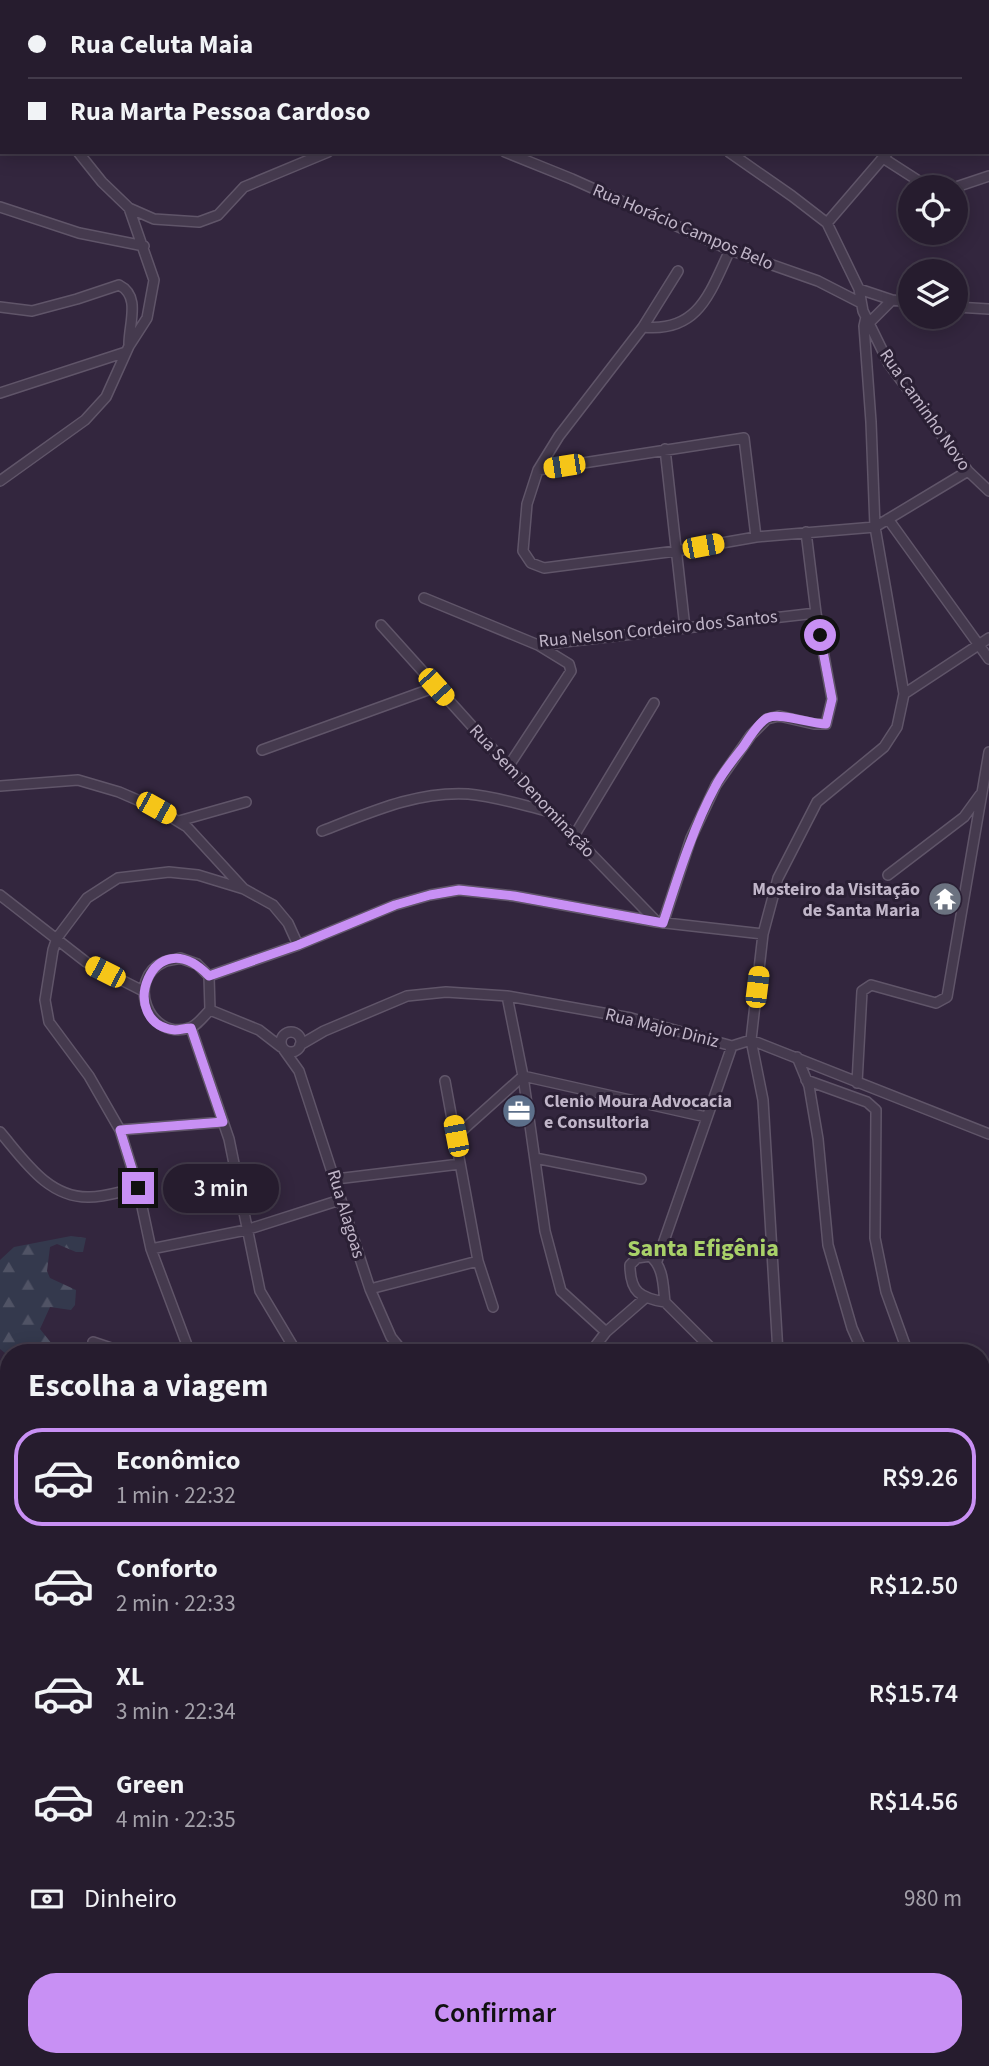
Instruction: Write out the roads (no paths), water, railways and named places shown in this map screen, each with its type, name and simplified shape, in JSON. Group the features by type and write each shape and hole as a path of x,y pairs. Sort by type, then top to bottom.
{"street":[{"path":"80,154 102,182 129,208 153,219 199,222 218,215 244,187 323,154"},
{"name":"Rua Horácio Campos Belo","path":"510,154 730,250 818,281 861,303"},
{"path":"732,154 792,195 827,223 859,289 868,320"},
{"path":"827,223 885,155 912,175"},
{"path":"968,183 989,177"},
{"path":"0,208 79,233 144,246"},
{"path":"0,481 85,420 106,397 127,349 147,318 154,280 129,208"},
{"path":"643,327 664,328 679,325 693,317 711,290 730,250"},
{"path":"678,271 643,327 559,436 538,470 527,504 523,551 531,563 544,568 676,551 755,537 875,527 968,471"},
{"path":"0,307 32,311 119,285 128,289 133,299 127,349"},
{"path":"859,289 898,301"},
{"path":"777,1344 762,1100 751,1040 763,934 778,878 817,802 884,747 897,727 904,694 875,527 864,326 892,300"},
{"path":"968,308 989,309"},
{"name":"Rua Caminho Novo","path":"868,320 889,364 968,471 989,491"},
{"path":"0,393 127,349"},
{"path":"538,470 744,438 755,537"},
{"path":"664,449 685,628"},
{"path":"888,519 989,659"},
{"path":"660,923 691,838 711,795 751,735 766,719 779,716 826,724 832,699 806,532"},
{"name":"Rua Nelson Cordeiro dos Santos","path":"424,598 538,645 817,614"},
{"name":"Rua Sem Denominação","path":"381,625 549,811 660,923"},
{"path":"904,694 989,638"},
{"path":"508,767 571,671 569,664 538,645"},
{"path":"262,750 436,687"},
{"path":"574,836 654,703"},
{"path":"857,1083 862,991 871,985 936,1003 947,997 989,752"},
{"path":"0,786 78,780 119,792 187,827 244,890"},
{"path":"321,831 400,802 430,796 468,794 549,811"},
{"path":"888,875 964,817 981,794"},
{"path":"179,821 246,802"},
{"path":"187,1344 151,1249 138,1188 120,1130 89,1076 49,1022 45,1000 53,950 57,938 87,898 118,878 169,872 198,875 244,890 273,905 288,923 298,945"},
{"path":"209,976 298,945 395,905 459,890 514,896 660,923 763,934"},
{"path":"2,900 86,962 143,991"},
{"path":"180,958 197,964 209,976 210,1010 191,1028 173,1030 157,1023 146,1009 143,991 149,974 162,962 180,958"},
{"name":"Rua Major Diniz","path":"299,1047 324,1031 407,996 446,992 506,996 631,1018 732,1046 751,1040"},
{"path":"506,996 523,1076 545,1231 561,1291 606,1332"},
{"name":"Rua Alagoas","path":"210,1010 259,1030 283,1048 299,1071 370,1289 397,1344"},
{"path":"191,1028 229,1139 260,1291 292,1344"},
{"name":"Rua Alagoas","path":"259,1030 290,1032"},
{"name":"Rua Major Diniz","path":"290,1032 324,1031"},
{"path":"290,1032 300,1037 299,1047 291,1052 283,1048 281,1039 290,1032"},
{"path":"751,1040 989,1135"},
{"path":"657,1262 732,1046"},
{"name":"Rua Alagoas","path":"299,1047 299,1071"},
{"path":"797,1057 806,1080 818,1139 828,1245 859,1344"},
{"path":"523,1076 706,1117"},
{"path":"456,1136 523,1076"},
{"path":"806,1080 867,1102 876,1110 875,1238 886,1292 905,1344"},
{"path":"444,1081 478,1261 494,1307"},
{"path":"120,1130 223,1122"},
{"path":"0,1132 38,1176 64,1194 90,1197 138,1188"},
{"path":"535,1158 641,1179"},
{"path":"336,1179 460,1164"},
{"path":"151,1249 246,1230 340,1200"},
{"path":"665,1302 657,1262 650,1256 637,1258 630,1265 630,1277 636,1290 644,1298 665,1302 707,1344"},
{"path":"370,1289 478,1261"},
{"path":"597,1344 606,1332 644,1298"},
{"path":"93,1342 99,1344"}],"place":[{"name":"Mosteiro da Visitação de Santa Maria","path":"945,899"},
{"name":"Clenio Moura Advocacia e Consultoria","path":"519,1111"}],"district":[{"name":"Santa Efigênia","path":"703,1248"}]}
